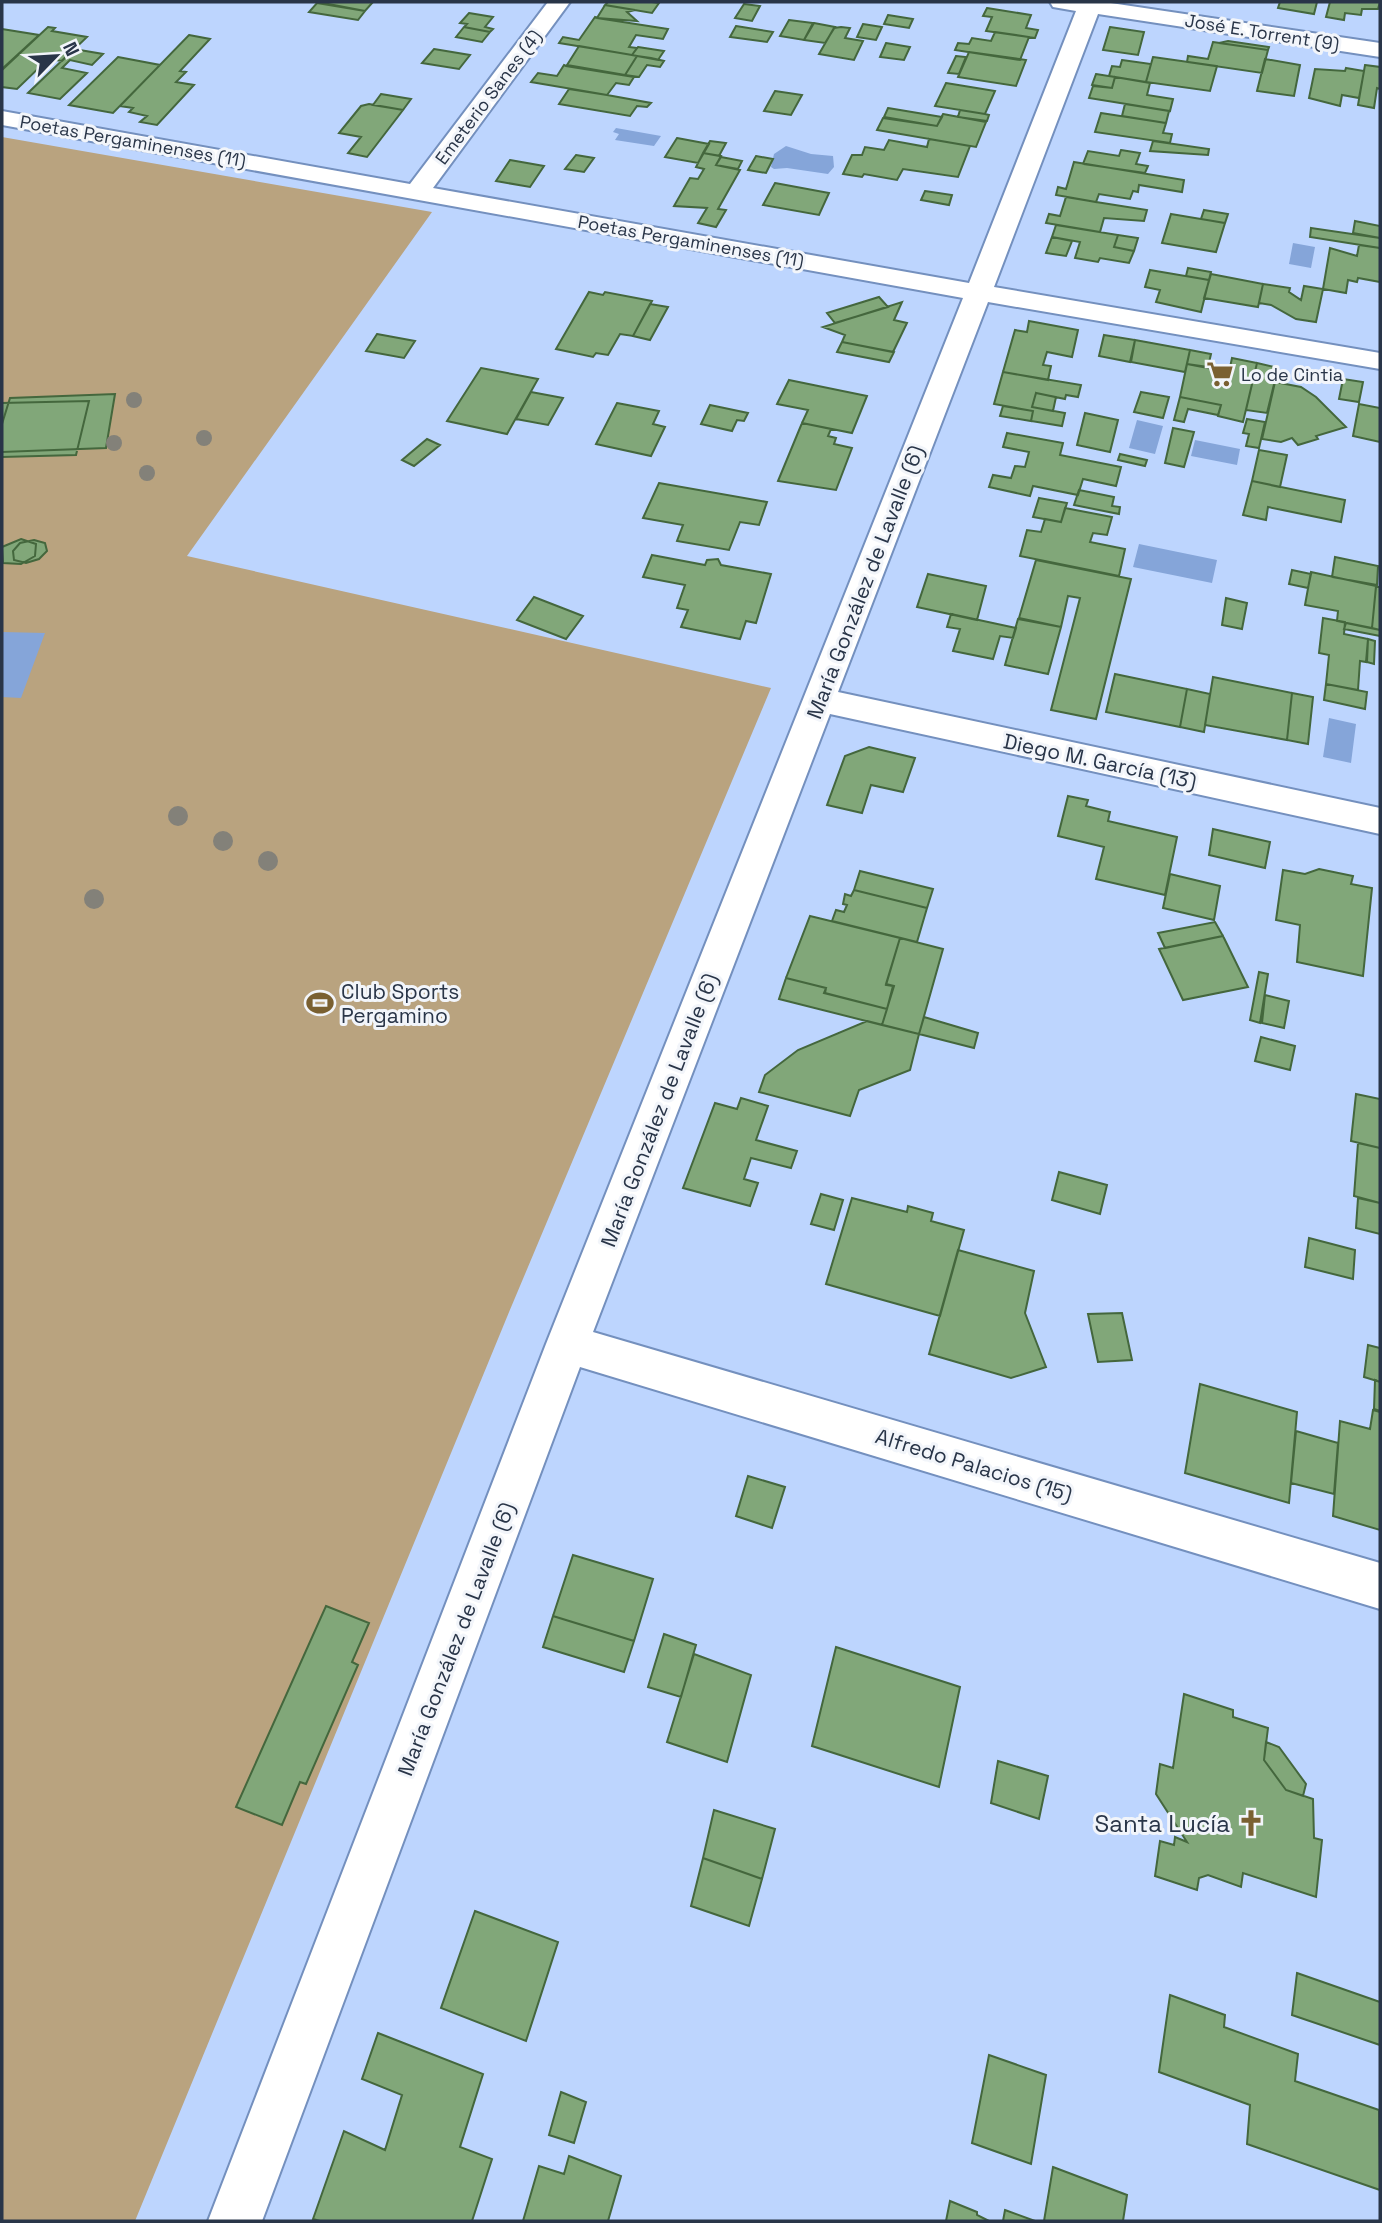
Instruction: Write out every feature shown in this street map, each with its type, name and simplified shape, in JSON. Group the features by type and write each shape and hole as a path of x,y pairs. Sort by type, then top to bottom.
{"street":[{"name":"Emeterio Sanes (4)","path":"417,192 559,2"},
{"name":"José E. Torrent (9)","path":"1061,2 1091,4 1380,50"},
{"name":"María González de Lavalle (6)","path":"235,2221 568,1343 1091,4"},
{"name":"Poetas Pergaminenses (11)","path":"2,118 980,293 1380,361"},
{"name":"Diego M. García (13)","path":"819,700 1380,821"},
{"name":"Alfredo Palacios (15)","path":"568,1343 1380,1586"}],"shaded area":[{"name":"Club Sports Pergamino","path":"2,137 432,212 187,556 771,688 507,1317 135,2221 2,2221"}],"water":[{"path":"616,128 661,136 654,146 615,140 619,134 613,132"},
{"path":"786,146 811,154 833,156 834,167 828,174 787,168 774,169 771,167 774,154"},
{"path":"1293,243 1315,247 1311,268 1289,264"},
{"path":"1137,420 1163,426 1155,454 1129,448"},
{"path":"1195,440 1240,449 1237,465 1191,456"},
{"path":"1139,544 1217,560 1212,583 1133,567"},
{"path":"2,632 45,633 21,698 2,697"},
{"path":"1329,718 1356,724 1351,763 1323,757"}],"building":[{"path":"318,2 373,2 365,11"},
{"path":"608,2 659,3 652,13 605,5"},
{"path":"1280,2 1317,2 1314,14 1278,8"},
{"path":"1330,2 1380,2 1378,9 1362,9 1361,15 1345,13 1344,20 1326,17"},
{"path":"317,3 365,11 358,20 309,12"},
{"path":"744,4 760,6 752,21 735,18"},
{"path":"605,5 635,10 627,12 637,21 597,18"},
{"path":"987,8 1031,15 1026,28 1038,30 1035,38 986,31 992,17 983,16"},
{"path":"469,13 493,17 485,27 493,29 490,32 464,27 467,24 460,23"},
{"path":"888,15 913,19 909,28 884,24"},
{"path":"595,17 668,29 663,39 636,35 629,47 637,48 632,55 559,43 563,37 579,40"},
{"path":"789,20 813,23 804,40 780,36"},
{"path":"814,23 835,27 825,43 804,40"},
{"path":"863,24 882,27 876,40 857,37"},
{"path":"736,26 773,32 767,42 730,37"},
{"path":"48,27 55,28 52,31 87,37 62,61 48,59 17,89 2,87 2,70"},
{"path":"464,27 490,32 482,42 456,37"},
{"path":"1110,27 1144,32 1138,55 1103,50"},
{"path":"834,28 850,28 845,38 863,41 854,60 819,54"},
{"path":"2,29 39,35 2,69"},
{"path":"995,32 1029,37 1020,60 955,50 958,43 969,44 972,38 991,41"},
{"path":"189,35 210,39 180,71 186,72 176,82 194,85 157,125 140,122 147,116 129,112 133,108 120,106"},
{"path":"1228,41 1269,47 1268,50 1219,43"},
{"path":"1213,42 1268,50 1262,73 1187,62 1188,56 1208,59"},
{"path":"886,43 910,47 904,60 880,57"},
{"path":"579,46 637,56 625,75 567,65"},
{"path":"638,47 664,51 658,60 632,55"},
{"path":"74,49 103,54 92,65 70,60 62,68 87,73 60,99 28,93"},
{"path":"434,49 470,55 459,69 422,63"},
{"path":"969,52 1026,60 1016,86 958,77"},
{"path":"637,56 664,61 660,67 647,65 639,77 625,75"},
{"path":"956,56 966,57 959,74 948,73"},
{"path":"118,57 160,65 113,113 69,105"},
{"path":"1153,57 1217,66 1210,91 1146,82"},
{"path":"1265,59 1300,65 1294,96 1257,91"},
{"path":"1122,60 1151,64 1146,82 1109,76 1112,66 1120,67"},
{"path":"564,65 634,77 629,85 616,83 607,95 531,82 538,73 557,76"},
{"path":"1365,65 1380,67 1380,89 1377,88 1374,108 1358,105"},
{"path":"1346,68 1364,71 1359,98 1342,95 1340,106 1309,98 1315,69 1345,71"},
{"path":"1096,74 1115,77 1112,88 1092,85"},
{"path":"1115,77 1150,83 1147,95 1173,99 1170,111 1089,98 1093,86 1112,88"},
{"path":"946,83 995,91 985,114 935,106"},
{"path":"569,89 651,103 647,107 637,106 630,116 559,104"},
{"path":"775,91 802,95 791,115 764,111"},
{"path":"381,94 411,99 403,110 373,105"},
{"path":"369,104 403,110 367,157 348,153 361,137 339,133 361,106"},
{"path":"1125,104 1169,111 1166,123 1122,116"},
{"path":"888,108 942,117 937,126 884,117"},
{"path":"960,110 989,115 987,121 958,117"},
{"path":"1101,113 1166,123 1163,133 1172,134 1170,143 1095,132"},
{"path":"943,114 986,122 976,147 877,130 883,118 937,126"},
{"path":"677,138 709,144 698,163 665,157"},
{"path":"929,139 970,146 958,177 903,169 897,180 864,174 862,177 843,174 852,155 862,155 865,147 884,150 889,140 927,147"},
{"path":"710,141 726,143 719,156 703,153"},
{"path":"1153,141 1209,149 1208,155 1150,151"},
{"path":"1121,150 1140,153 1136,164 1148,166 1145,173 1083,164 1088,151 1119,156"},
{"path":"703,153 721,156 716,165 740,170 718,209 726,210 716,227 698,223 707,208 674,206 690,178 698,179 704,169 696,167"},
{"path":"576,155 594,158 584,172 565,169"},
{"path":"756,156 773,159 766,173 748,170"},
{"path":"721,157 742,161 738,169 716,165"},
{"path":"510,160 544,166 530,187 496,181"},
{"path":"1074,162 1184,180 1182,192 1139,185 1138,192 1133,191 1130,199 1099,194 1096,202 1056,195 1058,187 1066,189"},
{"path":"775,183 829,193 819,215 763,205"},
{"path":"925,191 952,195 949,205 921,200"},
{"path":"1066,197 1147,210 1144,221 1104,218 1100,232 1046,223 1049,214 1060,216"},
{"path":"1204,210 1228,214 1225,223 1201,219"},
{"path":"1171,214 1225,223 1216,252 1162,243"},
{"path":"1355,221 1380,226 1380,238 1353,233"},
{"path":"1056,225 1118,235 1114,247 1134,251 1129,263 1100,258 1098,262 1075,258 1080,242 1052,237"},
{"path":"1311,228 1380,238 1380,248 1310,237"},
{"path":"1118,235 1138,238 1134,251 1114,247"},
{"path":"1052,237 1072,241 1066,256 1046,253"},
{"path":"1359,245 1380,248 1380,282 1358,278 1357,282 1348,280 1346,293 1323,289 1330,248 1357,256"},
{"path":"1188,268 1211,272 1209,280 1186,276"},
{"path":"1150,270 1209,280 1201,312 1156,302 1160,290 1145,287"},
{"path":"1211,274 1263,284 1258,307 1204,298"},
{"path":"1263,284 1290,288 1289,292 1301,300 1304,286 1323,289 1316,322 1296,319 1271,305 1259,303"},
{"path":"589,292 603,295 605,292 652,301 633,336 620,334 608,355 596,353 593,357 556,349"},
{"path":"879,297 888,307 835,323 827,313"},
{"path":"902,302 894,320 907,323 893,352 842,342 845,335 823,327"},
{"path":"650,304 668,307 650,340 633,336"},
{"path":"1029,321 1078,330 1072,357 1047,352 1043,365 1051,366 1048,380 1003,372 1015,330 1027,332"},
{"path":"377,334 415,341 404,358 366,351"},
{"path":"1104,335 1135,340 1130,362 1099,356"},
{"path":"1135,340 1190,350 1185,372 1131,362"},
{"path":"842,342 894,352 889,362 837,352"},
{"path":"1190,350 1211,354 1208,367 1187,364"},
{"path":"1232,358 1257,363 1243,422 1218,416 1221,405 1180,397 1187,364 1229,372"},
{"path":"1257,363 1278,368 1267,413 1246,410"},
{"path":"481,368 538,379 507,434 447,421"},
{"path":"1003,372 1081,385 1078,397 1066,395 1065,399 1036,393 1032,407 1065,413 1062,426 1031,421 1033,411 994,404"},
{"path":"1343,379 1363,382 1359,402 1339,399"},
{"path":"789,380 867,396 852,433 802,423 808,410 777,404"},
{"path":"1275,382 1301,387 1316,397 1346,427 1316,436 1318,439 1298,445 1292,438 1281,442 1262,439"},
{"path":"531,392 563,398 548,425 516,419"},
{"path":"1141,392 1169,397 1163,418 1134,412"},
{"path":"1036,393 1056,397 1053,411 1032,407"},
{"path":"115,394 106,448 2,452 2,424 10,398"},
{"path":"1180,397 1221,405 1218,415 1188,409 1184,422 1174,420"},
{"path":"89,401 76,455 2,457 2,403"},
{"path":"617,403 659,411 653,424 665,427 651,456 596,444"},
{"path":"1359,404 1380,408 1380,442 1353,436"},
{"path":"710,405 748,413 744,421 737,420 732,431 701,424"},
{"path":"1003,406 1033,411 1031,421 1000,416"},
{"path":"1085,413 1118,420 1110,452 1077,445"},
{"path":"1247,419 1265,422 1259,448 1246,446 1249,434 1243,433"},
{"path":"802,423 831,429 828,436 836,438 834,444 852,448 836,490 778,481"},
{"path":"1173,428 1194,432 1184,467 1165,463"},
{"path":"1007,433 1063,443 1060,455 1121,467 1116,486 1083,479 1078,495 1033,486 1030,496 989,487 993,475 1011,478 1015,466 1025,467 1029,452 1003,447"},
{"path":"427,439 440,445 414,466 402,460"},
{"path":"1259,450 1287,455 1280,487 1252,481"},
{"path":"1120,454 1147,460 1145,466 1118,460"},
{"path":"1252,481 1345,500 1341,522 1268,507 1266,520 1243,515"},
{"path":"659,483 767,502 759,525 740,522 729,550 677,541 683,525 643,518"},
{"path":"1079,490 1114,497 1112,506 1120,507 1119,514 1074,505"},
{"path":"1039,498 1067,503 1061,522 1033,517"},
{"path":"1065,508 1112,517 1107,535 1093,533 1090,542 1125,549 1119,576 1020,556 1027,530 1041,532 1045,519 1061,522"},
{"path":"21,539 36,544 35,556 21,564 3,563 2,547"},
{"path":"34,540 45,543 47,551 39,559 26,563 14,560 13,551 20,543"},
{"path":"652,555 705,565 707,560 718,559 721,565 771,574 756,623 746,621 740,639 681,627 688,610 677,608 685,585 643,577"},
{"path":"1335,557 1378,566 1377,585 1332,577"},
{"path":"1036,560 1131,579 1096,719 1051,710 1080,598 1068,596 1061,627 1019,618"},
{"path":"1292,570 1311,574 1308,588 1289,584"},
{"path":"1311,572 1376,586 1372,628 1337,621 1338,611 1305,605"},
{"path":"928,574 986,586 977,620 917,607"},
{"path":"1376,587 1380,587 1380,630 1372,628"},
{"path":"534,597 583,616 566,639 517,620"},
{"path":"1226,598 1247,603 1242,629 1222,625"},
{"path":"951,614 1016,628 1013,638 1000,636 993,659 953,651 960,629 947,627"},
{"path":"1323,618 1345,622 1344,634 1368,639 1366,662 1360,661 1358,690 1326,684 1329,655 1319,653"},
{"path":"1018,619 1061,627 1048,674 1005,665"},
{"path":"1346,623 1380,630 1380,636 1344,629"},
{"path":"1368,639 1375,641 1374,664 1367,662"},
{"path":"1115,674 1187,689 1180,727 1106,712"},
{"path":"1213,677 1292,693 1287,740 1205,725"},
{"path":"1326,684 1367,692 1365,709 1324,700"},
{"path":"1187,689 1210,694 1204,732 1180,727"},
{"path":"1292,693 1313,697 1308,744 1287,740"},
{"path":"869,747 915,758 903,792 871,785 862,813 827,805 845,756"},
{"path":"1068,796 1088,800 1086,806 1110,812 1108,821 1177,837 1165,895 1096,879 1104,847 1058,836"},
{"path":"1213,829 1270,842 1265,868 1209,855"},
{"path":"1319,869 1353,876 1351,884 1372,888 1363,976 1297,962 1300,925 1276,920 1283,870 1305,874"},
{"path":"860,871 933,889 927,908 854,890"},
{"path":"1170,874 1220,886 1214,920 1163,908"},
{"path":"854,890 927,908 917,942 832,921 836,910 844,912 847,905 843,904 845,894 851,896"},
{"path":"810,916 900,938 886,985 893,986 887,1009 825,993 826,988 786,978"},
{"path":"1215,922 1223,936 1165,948 1158,933"},
{"path":"1223,936 1248,987 1183,1000 1159,949"},
{"path":"900,938 943,949 919,1034 882,1025 894,986 886,984"},
{"path":"1259,972 1268,974 1260,1023 1250,1020"},
{"path":"786,978 826,988 824,993 887,1009 882,1025 779,999"},
{"path":"1265,995 1289,1001 1284,1028 1262,1023"},
{"path":"924,1017 978,1033 974,1048 919,1034"},
{"path":"867,1021 919,1034 910,1070 859,1090 850,1116 759,1092 765,1075 798,1050"},
{"path":"1261,1037 1295,1046 1290,1070 1255,1061"},
{"path":"1356,1094 1380,1099 1380,1148 1351,1141"},
{"path":"741,1098 768,1106 756,1140 797,1151 791,1168 751,1158 744,1179 758,1183 750,1206 683,1188 715,1103 737,1109"},
{"path":"1358,1143 1380,1148 1380,1203 1354,1196"},
{"path":"1059,1172 1107,1185 1100,1214 1052,1200"},
{"path":"821,1194 843,1200 834,1230 811,1224"},
{"path":"852,1198 907,1212 908,1206 933,1213 931,1221 964,1230 940,1316 826,1284"},
{"path":"1358,1198 1380,1203 1380,1234 1356,1228"},
{"path":"1309,1238 1355,1250 1353,1279 1305,1267"},
{"path":"958,1250 1034,1271 1025,1313 1046,1367 1011,1378 929,1354"},
{"path":"1122,1313 1132,1360 1098,1362 1088,1314"},
{"path":"1368,1345 1380,1348 1380,1382 1364,1377"},
{"path":"1375,1380 1380,1382 1380,1411 1374,1409"},
{"path":"1200,1384 1297,1412 1289,1503 1185,1473"},
{"path":"1373,1410 1380,1412 1380,1530 1333,1516 1340,1421 1370,1429"},
{"path":"1296,1431 1338,1443 1334,1494 1291,1483"},
{"path":"748,1476 785,1487 772,1528 736,1516"},
{"path":"573,1555 653,1579 634,1641 553,1616"},
{"path":"326,1606 369,1623 352,1662 358,1665 306,1784 300,1782 282,1825 236,1807"},
{"path":"553,1616 634,1641 624,1672 543,1647"},
{"path":"664,1634 696,1645 681,1697 648,1687"},
{"path":"836,1647 960,1687 939,1787 812,1746"},
{"path":"694,1654 751,1675 727,1762 667,1742"},
{"path":"1184,1694 1233,1710 1233,1717 1268,1728 1264,1760 1286,1790 1313,1799 1314,1838 1322,1840 1316,1897 1243,1873 1241,1887 1208,1875 1199,1878 1197,1890 1155,1876 1160,1841 1174,1845 1175,1837 1187,1842 1156,1794 1160,1764 1173,1768"},
{"path":"1266,1742 1279,1747 1306,1784 1303,1796 1286,1790 1264,1760"},
{"path":"998,1761 1048,1776 1039,1819 991,1803"},
{"path":"714,1810 775,1829 762,1879 703,1858"},
{"path":"703,1858 762,1879 749,1926 691,1906"},
{"path":"475,1911 558,1942 526,2041 441,2008"},
{"path":"1297,1973 1380,2002 1380,2045 1292,2015"},
{"path":"1170,1995 1225,2015 1224,2027 1298,2054 1295,2081 1379,2110 1380,2190 1247,2144 1250,2105 1159,2072"},
{"path":"378,2033 483,2074 460,2147 492,2159 472,2221 313,2219 344,2131 385,2150 402,2095 362,2079"},
{"path":"989,2055 1046,2075 1031,2164 972,2143"},
{"path":"561,2092 586,2102 574,2143 549,2135"},
{"path":"569,2156 621,2176 608,2221 523,2221 539,2166 564,2174"},
{"path":"1053,2167 1127,2195 1123,2221 1044,2221"},
{"path":"950,2201 977,2212 977,2215 989,2221 946,2221"},
{"path":"1005,2210 1035,2221 1003,2221"}],"place":[{"name":"Lo de Cintia","path":"1220,374"},
{"name":"Club Sports Pergamino","path":"320,1003"},
{"name":"Santa Lucía","path":"1251,1823"}]}
